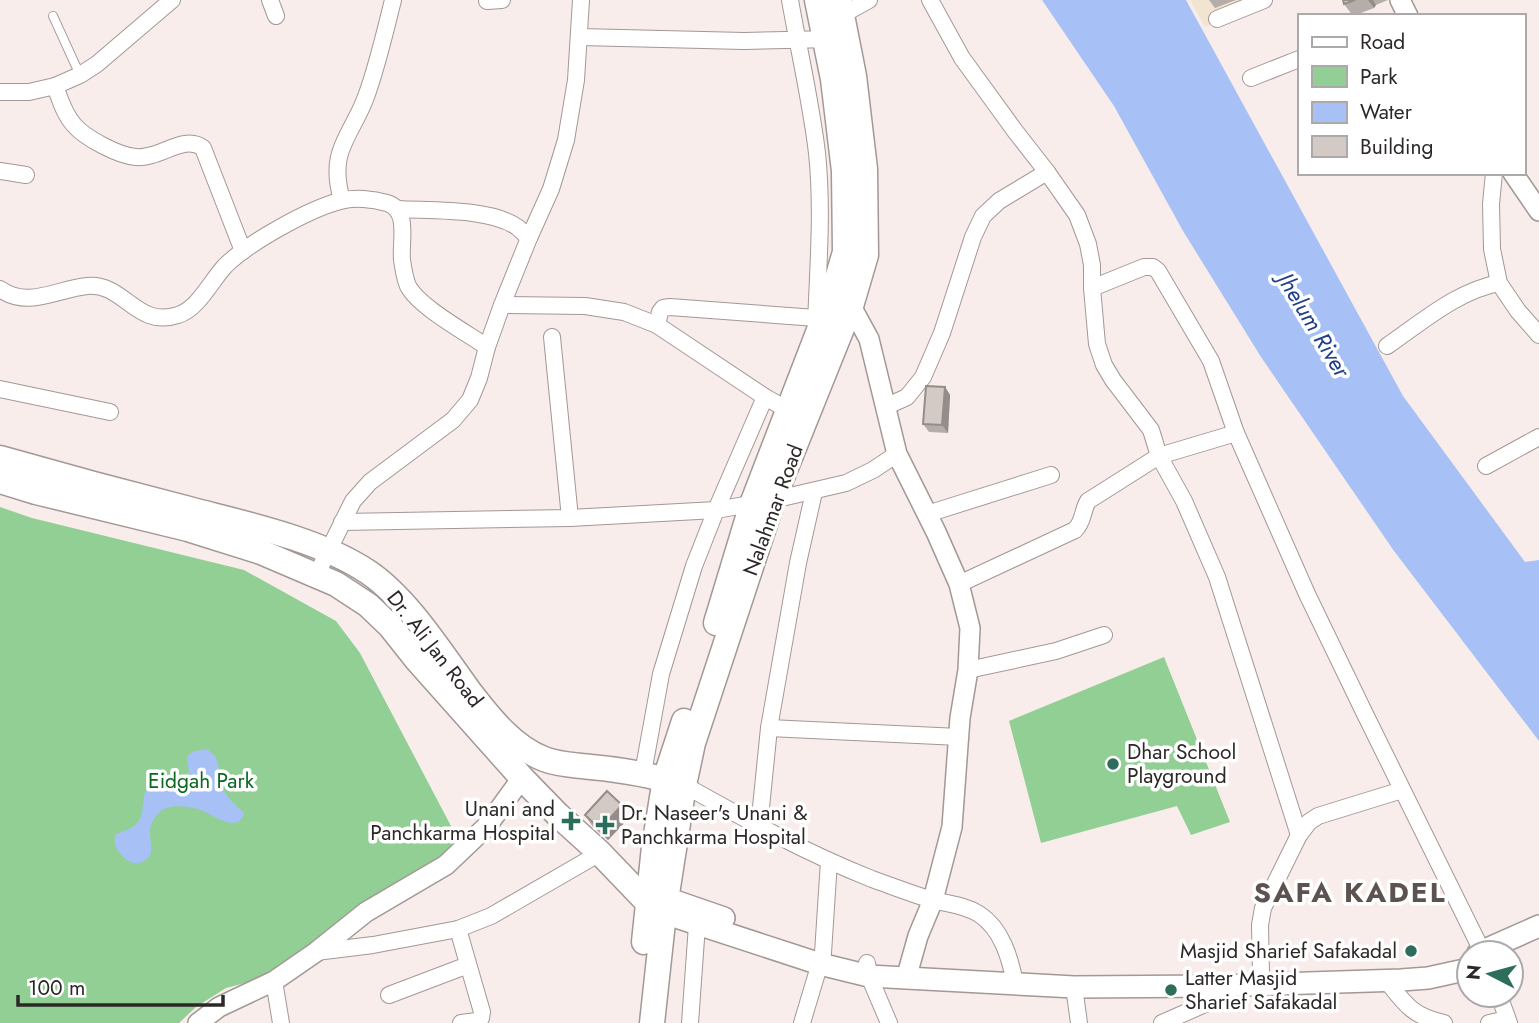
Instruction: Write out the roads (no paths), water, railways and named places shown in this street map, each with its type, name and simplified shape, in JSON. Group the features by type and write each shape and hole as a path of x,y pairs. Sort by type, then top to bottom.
{"main road":[{"name":"Nalahmar Road","path":"652,1023 664,779 709,644 763,502 828,316 845,252 844,171 833,79 838,23 817,0"},
{"name":"Nalahmar Road","path":"763,502 788,410 828,316"},
{"name":"Dr. Ali Jan Road","path":"0,458 251,525 328,551 368,572 404,604 485,712 508,736 545,759 664,779"},
{"name":"Dr. Ali Jan Road","path":"0,481 188,529 261,552 336,584 368,605 390,626 522,778 558,815 659,905"},
{"name":"Nalahmar Road","path":"636,1023 659,905"},
{"path":"659,905 698,925 868,969 1014,979 1379,972 1437,967 1455,961"},
{"path":"659,905 822,959"},
{"path":"1510,939 1539,926"},
{"path":"868,969 909,968 1074,987 1215,986 1386,980 1429,978 1455,972"}],"street":[{"path":"0,92 29,92 55,86 80,75 97,64 172,0"},
{"path":"271,0 276,16"},
{"path":"342,200 337,184 337,164 344,141 366,97 393,0"},
{"path":"317,575 353,501 370,482 453,420 470,400 502,305 551,190 566,140 576,80 581,0"},
{"path":"790,0 817,154 828,316"},
{"path":"580,37 797,40 838,23 869,0"},
{"path":"930,0 962,58 1077,215 1093,265 1092,288 1097,344 1104,365 1151,430 1159,456 1184,501 1217,577 1299,835"},
{"path":"1217,19 1264,0"},
{"path":"1251,78 1298,59"},
{"path":"55,86 67,116 75,127 120,153 136,157 150,156 189,142 197,143 203,148 243,251"},
{"path":"0,171 26,175"},
{"path":"885,407 907,397 923,377 942,333 982,216 999,201 1047,172"},
{"path":"1494,175 1490,204 1492,249 1499,283 1539,335"},
{"path":"1514,175 1539,211"},
{"path":"0,289 26,299 87,286 103,287 147,315 161,318 176,316 187,312 226,266 243,251 319,208 342,200 360,199 389,204 398,209 496,217 516,226 529,238"},
{"path":"398,209 402,225 402,261 408,286 422,303 487,347"},
{"path":"1092,288 1144,267 1153,267 1158,271 1211,361 1237,433 1307,594 1471,939"},
{"path":"1387,345 1469,292 1499,283"},
{"path":"502,305 585,306 624,312 657,325 788,410"},
{"path":"657,325 663,307 828,316 869,339 897,454 959,584 970,628 952,827 933,900 918,936 909,968"},
{"path":"552,337 570,518"},
{"path":"0,389 110,412"},
{"path":"765,397 694,566 665,661 664,779 829,861 872,879 978,913 994,926 1004,945 1014,979"},
{"path":"959,584 1075,530 1081,524 1088,501 1159,456 1237,433"},
{"path":"1486,466 1539,437"},
{"path":"342,522 570,518 716,510 814,492 846,483 897,454"},
{"path":"927,514 1051,475"},
{"path":"759,827 769,728 798,563 814,492"},
{"path":"968,670 1056,651 1104,635"},
{"path":"769,728 959,737"},
{"path":"198,1023 219,1007 274,981 366,912 446,865 487,826 522,778"},
{"path":"1261,975 1260,925 1264,908 1299,835 1309,822 1318,816 1402,790"},
{"path":"316,952 373,945 458,929 491,916 600,853"},
{"path":"802,1023 822,959 829,861"},
{"path":"690,1023 698,925"},
{"path":"458,929 482,1012 477,1021 461,1023"},
{"path":"389,995 468,965"},
{"path":"868,969 888,1023"},
{"path":"1386,980 1407,1007 1421,1016 1444,1023"},
{"path":"274,981 281,1023"},
{"path":"1170,1021 1210,1001 1215,986"},
{"path":"1074,987 1079,1023"},
{"path":"1489,1023 1508,1021"}],"lane":[{"path":"53,16 80,75"}],"water":[{"name":"Jhelum River","path":"1042,0 1186,0 1403,396 1525,562 1539,560 1539,741 1394,551 1261,357 1183,231 1114,106"},
{"path":"206,749 216,757 224,791 244,813 241,820 230,823 184,806 166,808 155,817 151,826 149,856 138,863 127,860 117,849 115,835 136,825 141,817 148,787 160,781 182,782 189,773 187,756"}],"place":[{"name":"Dhar School Playground","path":"1113,764"},
{"name":"Unani and Panchkarma Hospital","path":"571,821"},
{"name":"Dr. Naseer's Unani & Panchkarma Hospital","path":"605,825"},
{"name":"Masjid Sharief Safakadal","path":"1411,951"},
{"name":"Latter Masjid Sharief Safakadal","path":"1171,990"}],"district":[{"name":"SAFA KADEL","path":"1350,892"}],"park label":[{"name":"Eidgah Park","path":"201,781"}]}
